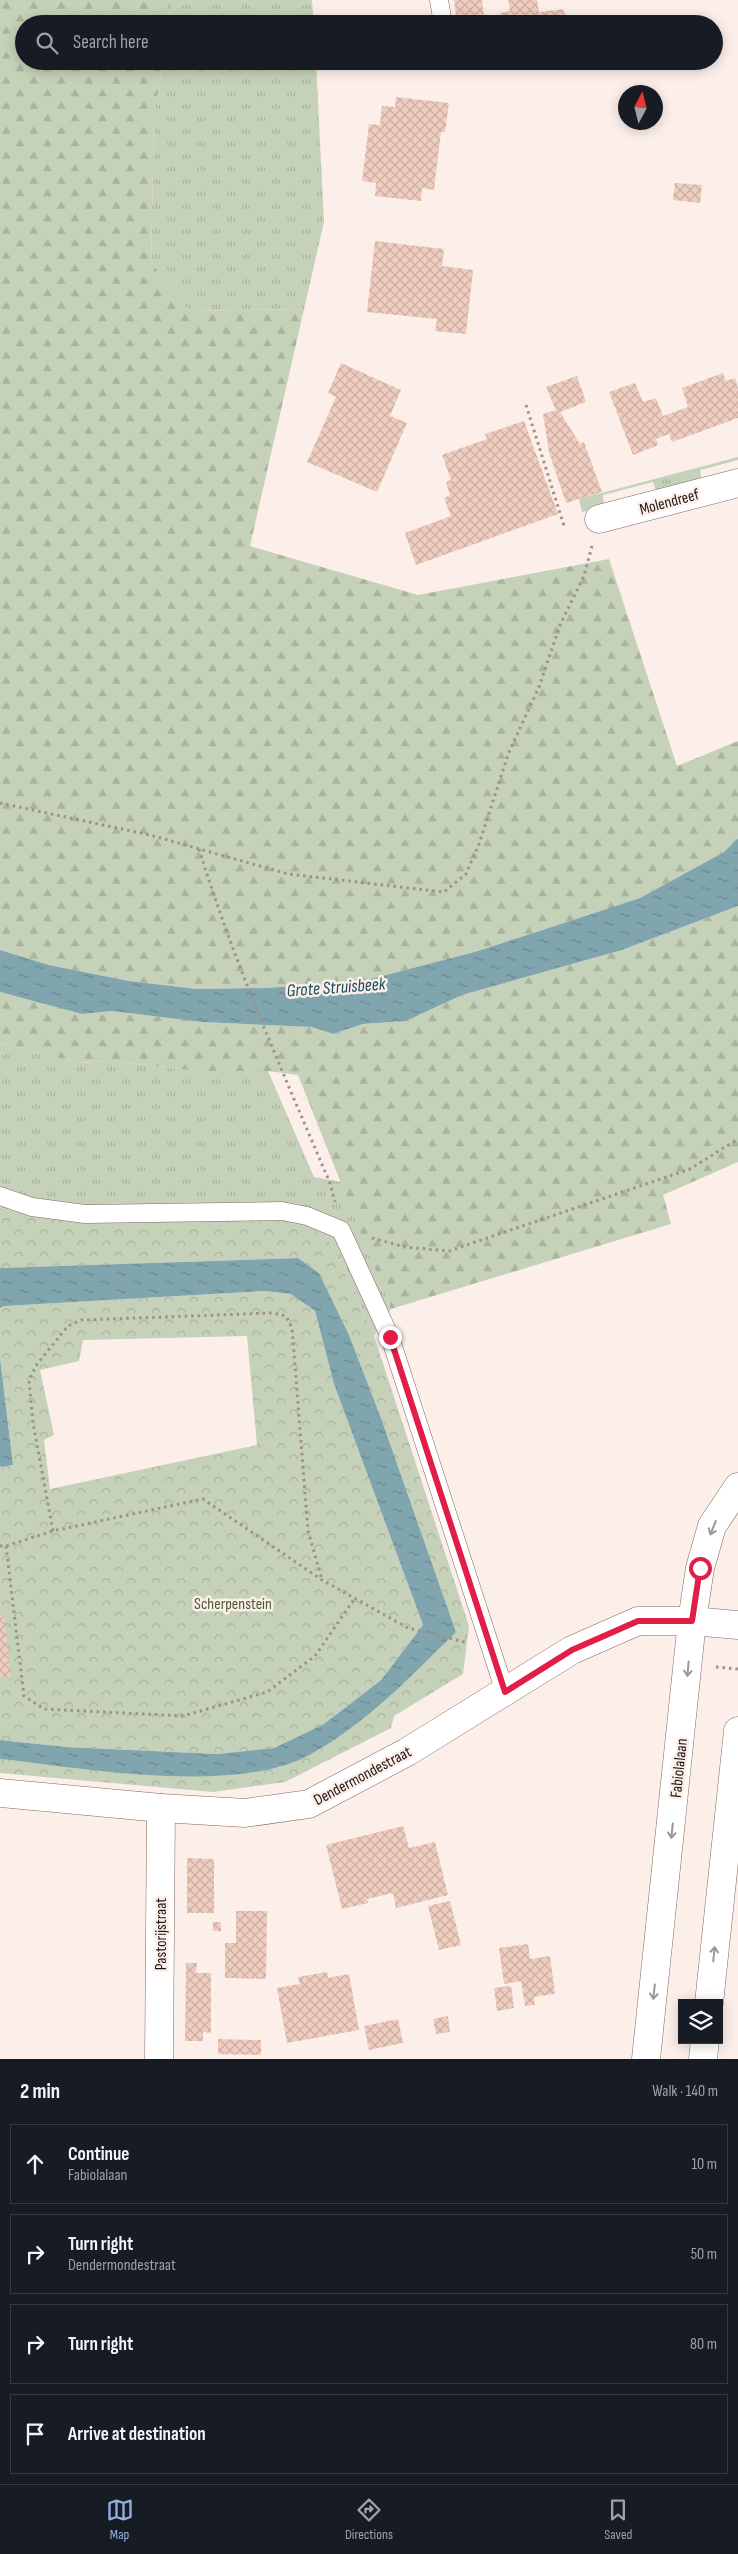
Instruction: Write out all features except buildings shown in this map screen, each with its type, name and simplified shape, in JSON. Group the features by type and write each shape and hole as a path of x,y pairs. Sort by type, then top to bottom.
{"street":[{"name":"Molendreef","path":"599,519 738,483"},
{"name":"Fabiolalaan","path":"646,2059 692,1621 700,1568 712,1526 738,1487"},
{"name":"Dendermondestraat","path":"0,1793 162,1808 245,1813 309,1804 407,1752 572,1650 638,1621 692,1621 738,1625"},
{"path":"709,1999 738,1731"},
{"name":"Pastorijstraat","path":"159,2059 162,1808"},
{"path":"703,2059 705,2044"}],"lane":[{"path":"439,0 442,15"},
{"path":"0,1196 32,1207 85,1214 282,1211 307,1216 341,1230 390,1337 505,1692"}],"path":[{"path":"526,406 565,529"},
{"path":"0,803 150,835 288,874 444,892 466,874 479,844 509,752 539,687 560,625 584,576 599,519"},
{"path":"199,849 214,898 283,1073 330,1183"},
{"path":"341,1230 405,1247 449,1251 690,1169 738,1139"},
{"path":"52,1531 33,1423 29,1380 37,1364 68,1326 81,1320 272,1313 286,1316 292,1328 308,1531 322,1580"},
{"path":"0,1546 6,1546 52,1531 203,1499 322,1580 408,1628 461,1642"},
{"path":"6,1546 24,1696 44,1709 183,1716 267,1692 315,1656 355,1598"}],"green space":[{"path":"0,0 171,0 169,15 15,15 15,70 162,70 154,117 151,262 189,311 304,309 250,546 418,595 609,559 677,766 738,741 738,838 724,852 640,898 478,951 359,982 264,988 197,989 129,981 49,965 0,950"},
{"path":"171,0 312,0 313,15 169,15"},
{"path":"162,70 316,70 324,222 304,309 189,311 151,262 154,117"},
{"path":"738,457 738,460 700,470 702,482 657,493 653,482 603,495 604,506 582,512 579,499"},
{"path":"738,906 738,1162 663,1195 671,1224 391,1309 298,1075 268,1071 197,1071 111,1061 78,1063 0,1043 0,992 82,1014 112,1011 201,1022 312,1027 333,1034 363,1024 406,1021 462,995 622,950"},
{"path":"0,1043 78,1063 111,1061 197,1071 268,1071 314,1177 342,1182 391,1309 374,1336 330,1242 27,1215 0,1207"},
{"path":"0,1207 27,1215 88,1221 284,1217 311,1226 330,1242 374,1336 469,1626 463,1674 394,1716 391,1728 285,1782 213,1792 0,1773 0,1759 151,1775 280,1767 456,1632 381,1418 349,1335 319,1273 298,1258 0,1268"},
{"name":"Scherpenstein","path":"264,1291 291,1294 315,1311 334,1384 423,1625 381,1680 324,1724 274,1748 217,1754 66,1747 0,1740 0,1467 13,1465 0,1358 0,1308 5,1306","holes":["247,1336 257,1445 50,1489 44,1440 54,1435 40,1370 79,1361 83,1340"]}],"water":[{"name":"Grote Struisbeek","path":"738,838 738,906 622,950 462,995 406,1021 363,1024 333,1034 312,1027 201,1022 112,1011 82,1014 0,992 0,950 49,965 129,981 197,989 264,988 359,982 478,951 640,898 724,852"},
{"path":"298,1258 319,1273 349,1335 381,1418 456,1632 388,1698 351,1728 311,1754 280,1767 243,1774 159,1776 0,1759 0,1740 66,1747 217,1754 274,1748 324,1724 381,1680 423,1625 334,1384 315,1311 291,1294 264,1291 5,1306 0,1308 0,1268"},
{"path":"0,1358 13,1465 0,1467"}],"route":[{"path":"390,1337 505,1692 572,1650 638,1621 692,1621 700,1568"}]}
